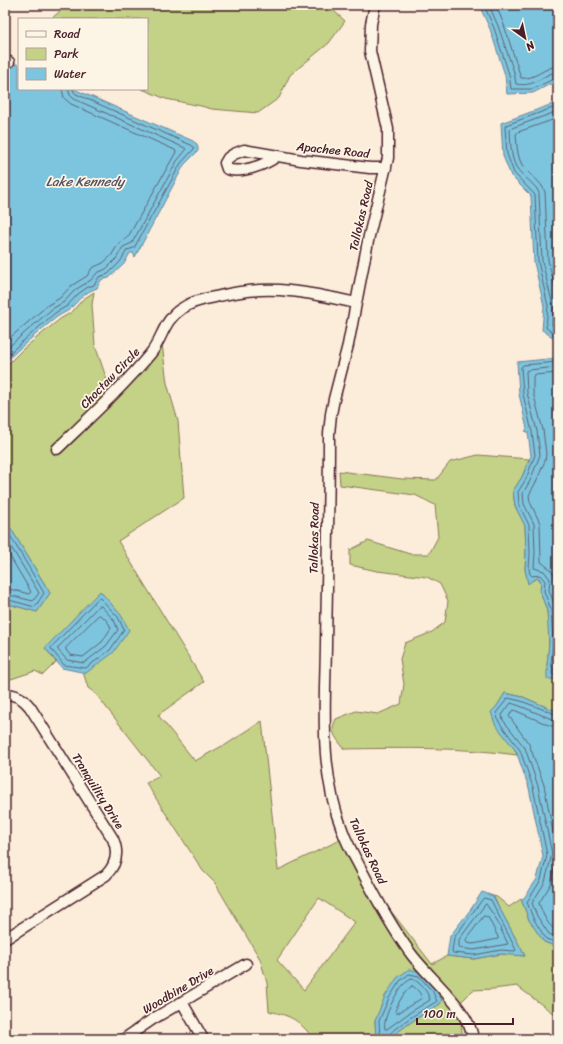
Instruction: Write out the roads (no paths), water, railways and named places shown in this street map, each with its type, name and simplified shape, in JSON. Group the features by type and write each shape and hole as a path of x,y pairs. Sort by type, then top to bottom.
{"street":[{"name":"Tallokas Road","path":"375,5 370,30 370,51 389,134 389,149 386,168 369,236 348,345 334,399 329,434 324,741 332,794 342,830 348,844 387,917 412,956 464,1015 472,1032 473,1039"},
{"name":"Apachee Road","path":"276,156 370,168 386,168"},
{"name":"Choctaw Circle","path":"57,449 125,383 152,352 166,323 174,314 188,304 222,295 247,291 278,290 356,303"},
{"name":"Tranquility Drive","path":"5,694 22,699 30,707 113,839 116,853 114,865 106,875 5,939"},
{"name":"Woodbine Drive","path":"124,1039 153,1019 246,964"},
{"path":"182,1002 203,1039"}],"water":[{"path":"479,5 558,5 558,80 533,93 507,94 505,75 490,29"},
{"name":"Lake Kennedy","path":"18,65 18,90 76,90 193,141 197,144 198,151 184,165 135,257 133,253 130,253 124,264 109,278 101,280 97,288 85,294 69,310 50,322 5,362 5,68"},
{"path":"558,102 558,338 554,338 542,330 544,306 534,262 531,196 511,176 503,156 501,123"},
{"path":"558,358 558,679 547,679 547,670 549,670 547,666 549,642 547,611 540,591 541,582 539,578 528,584 525,569 525,526 515,506 513,491 522,477 531,456 528,432 525,431 527,429 519,394 517,362"},
{"path":"5,519 50,593 37,612 5,603"},
{"path":"100,591 121,615 129,630 113,653 86,673 62,668 45,648"},
{"path":"505,693 523,697 558,712 558,947 544,942 529,920 521,899 524,898 537,879 543,856 529,788 516,751 495,724 491,712 497,706"},
{"path":"482,892 493,896 525,956 501,954 474,959 447,956 450,936"},
{"path":"409,969 421,972 442,1000 440,1004 414,1020 388,1039 378,1039 376,1038 375,1021 385,996 397,978"}]}
